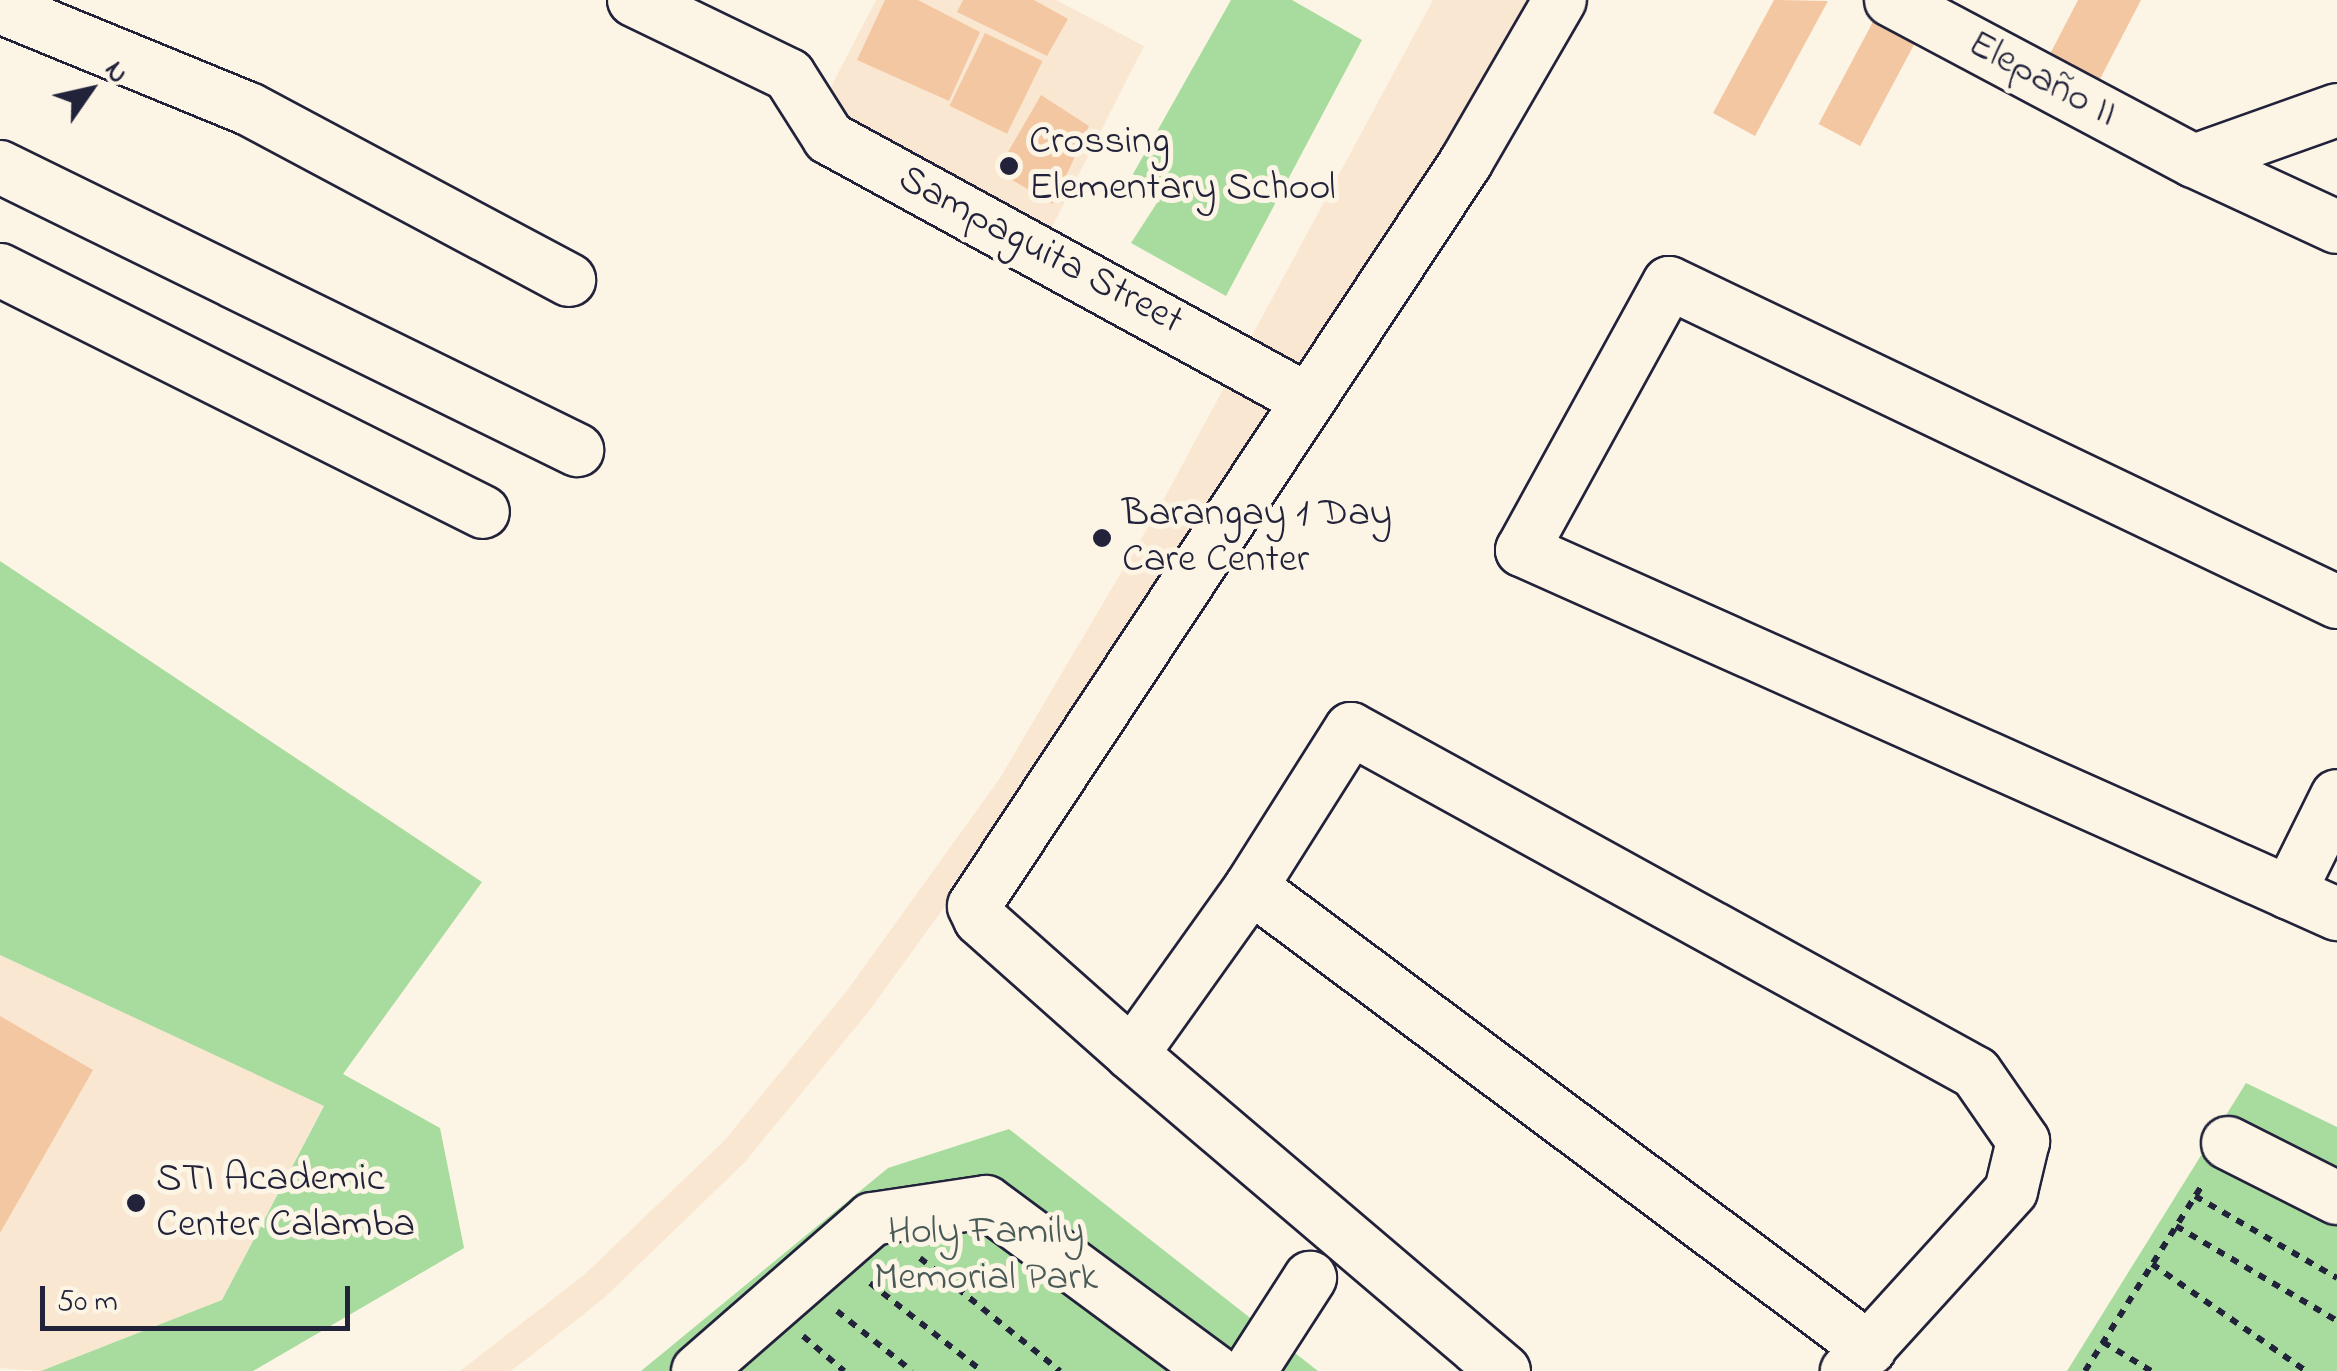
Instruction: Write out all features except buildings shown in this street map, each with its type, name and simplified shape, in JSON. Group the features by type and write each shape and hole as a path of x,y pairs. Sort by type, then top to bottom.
{"street":[{"name":"Sampaguita Street","path":"634,0 788,75 829,138 1306,399"},
{"path":"1504,1371 1132,1054 980,919 974,906 1466,162 1560,0"},
{"name":"Elepaño II","path":"1891,0 2194,160 2337,227"},
{"path":"0,7 248,109 569,280"},
{"path":"2194,160 2337,110"},
{"path":"0,168 577,450"},
{"path":"0,270 483,512"},
{"path":"2337,602 1669,283 1522,550 2337,914"},
{"path":"1132,1054 1251,887 1351,729 1976,1073 2023,1141 2011,1191 1858,1360 1251,887"},
{"path":"2289,893 2337,796"},
{"path":"2228,1143 2337,1198"},
{"path":"698,1371 872,1219 986,1202 1214,1371"},
{"path":"1250,1371 1310,1278"}],"path":[{"path":"2085,1371 2228,1143"},
{"path":"2194,1196 2337,1278"},
{"path":"872,1219 1060,1371"},
{"path":"2176,1226 2337,1322"},
{"path":"2152,1264 2306,1371"},
{"path":"818,1268 912,1371"},
{"path":"818,1268 982,1371"},
{"path":"2103,1342 2151,1371"}],"shaded area":[{"name":"Crossing Elementary School","path":"876,0 1056,0 1144,46 1052,227 821,106"},
{"path":"1433,0 1542,0 1075,727 869,1011 745,1162 604,1298 527,1359 510,1371 460,1371 584,1275 724,1141 846,992 1000,778 1158,510"},
{"name":"STI Academic Center Calamba","path":"0,955 324,1105 222,1300 41,1371 0,1368"}],"green space":[{"path":"1231,0 1292,0 1362,40 1226,296 1131,243 1164,192 1133,174"},
{"path":"0,561 482,882 343,1074 440,1128 464,1248 253,1371 41,1371 222,1300 324,1106 0,955"},
{"path":"2246,1083 2337,1127 2337,1371 2067,1371"},
{"name":"Holy Family Memorial Park","path":"1009,1129 1318,1371 641,1371 888,1168"}],"place":[{"name":"Crossing Elementary School","path":"1009,166"},
{"name":"Barangay 1 Day Care Center","path":"1102,538"},
{"name":"STI Academic Center Calamba","path":"136,1203"}]}
